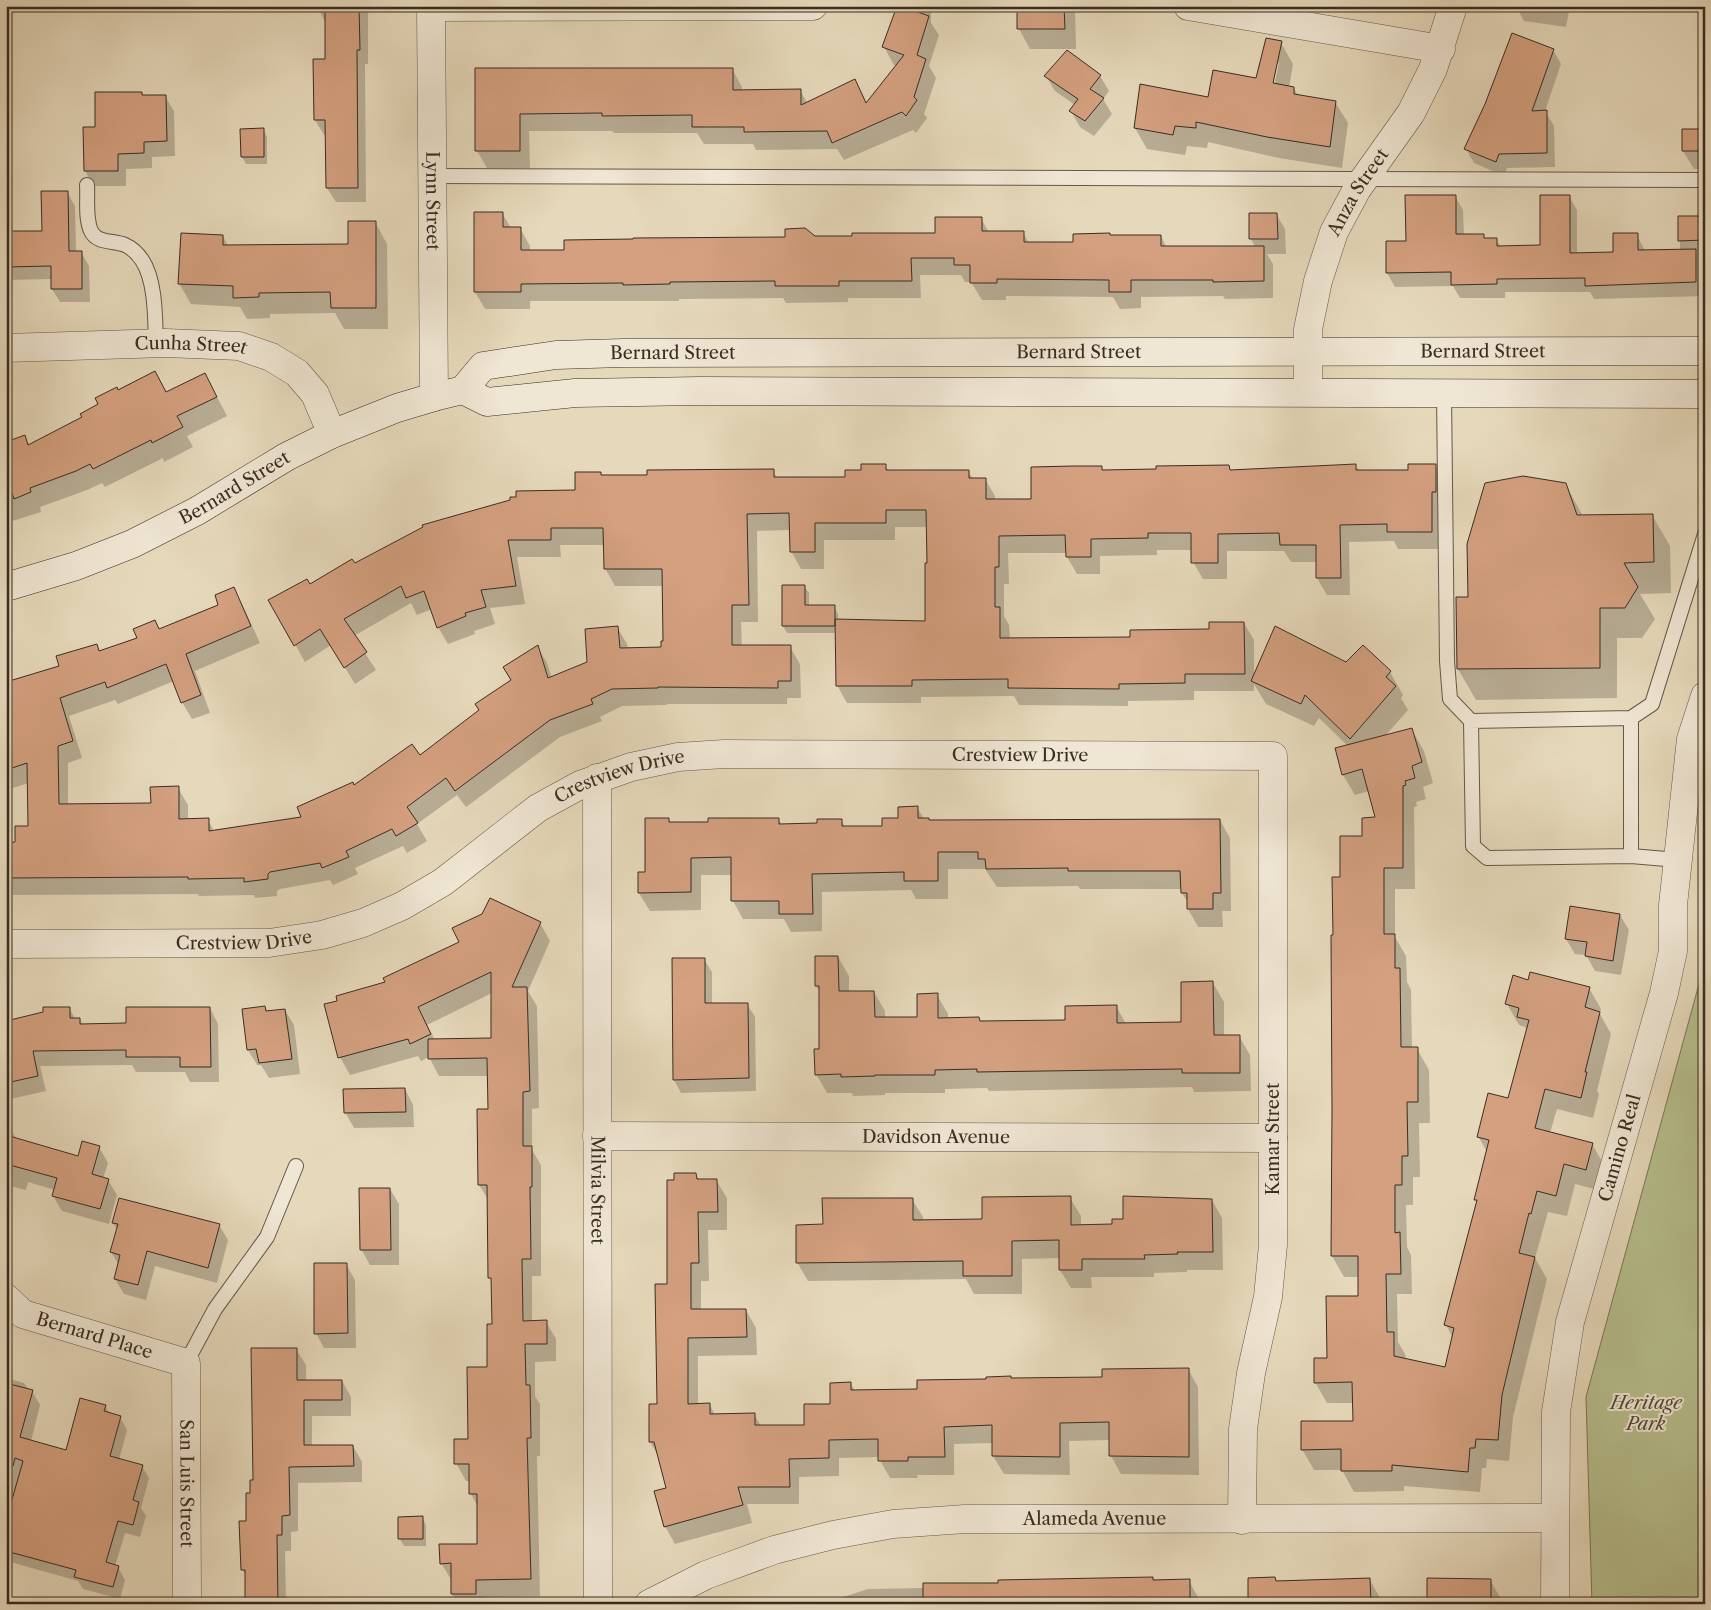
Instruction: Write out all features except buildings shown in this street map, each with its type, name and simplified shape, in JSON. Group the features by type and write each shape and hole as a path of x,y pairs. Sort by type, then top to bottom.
{"street":[{"path":"1188,6 1440,49"},
{"name":"Anza Street","path":"1308,392 1308,328 1318,281 1334,232 1363,180 1411,113 1433,69 1453,6"},
{"path":"431,7 813,7"},
{"name":"Lynn Street","path":"431,7 434,397"},
{"name":"Cunha Street","path":"6,348 156,343 239,346 271,357 298,373 315,394 332,434"},
{"name":"Bernard Street","path":"6,588 76,566 132,544 197,511 286,457 332,434 397,408 463,390 483,366 566,355 623,352 1705,352"},
{"path":"463,390 487,402 575,393 700,391 1705,394"},
{"name":"Camino Real","path":"1555,1604 1556,1412 1570,1322 1664,993 1673,951 1673,905 1692,739 1705,696"},
{"name":"Crestview Drive","path":"6,944 268,943 322,935 363,923 402,906 443,882 538,808 597,778 631,767 678,757 724,754 1273,756"},
{"name":"Kamar Street","path":"1242,1520 1243,1430 1251,1374 1268,1297 1273,1245 1273,756"},
{"name":"Milvia Street","path":"597,778 598,1604"},
{"name":"Davidson Avenue","path":"597,1136 1273,1138"},
{"name":"Bernard Place","path":"6,1298 23,1314 186,1362"},
{"name":"San Luis Street","path":"186,1362 187,1604"},
{"name":"Alameda Avenue","path":"649,1604 706,1576 774,1550 833,1535 893,1524 965,1519 1555,1518"}],"lane":[{"path":"432,176 1705,180"},
{"path":"87,185 90,230 94,236 103,241 126,245 142,260 148,273 154,309 156,343"},
{"path":"1444,393 1447,661 1450,699 1470,721 1473,846 1487,858 1631,856 1678,860"},
{"path":"1470,721 1631,718 1652,704 1705,534"},
{"path":"1631,718 1631,856"},
{"path":"186,1362 215,1309 267,1237 296,1166"}],"green space":[{"name":"Heritage Park","path":"1705,962 1705,1604 1592,1604 1586,1397"}]}
